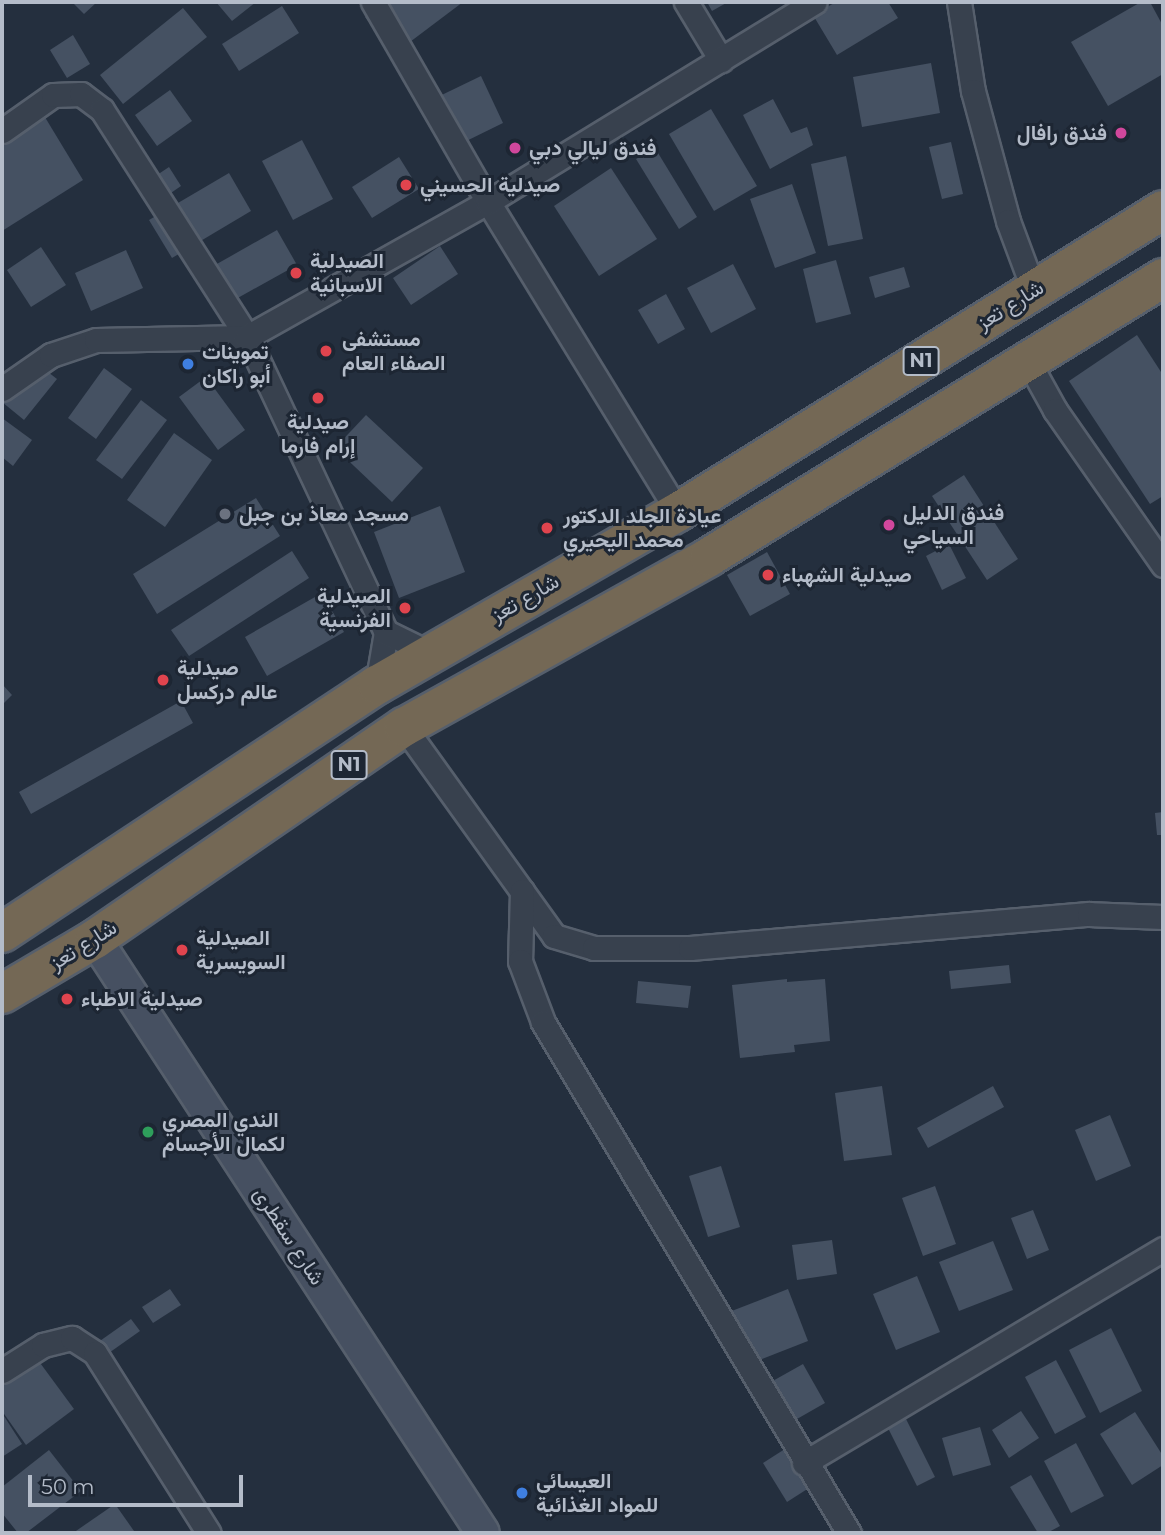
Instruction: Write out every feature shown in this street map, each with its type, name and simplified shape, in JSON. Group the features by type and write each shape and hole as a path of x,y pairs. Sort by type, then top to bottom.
{"highway":[{"name":"شارع تعز","path":"2,933 69,892 377,685 678,512 1163,210"},
{"name":"شارع تعز","path":"2,994 95,939 404,727 709,557 1029,363 1163,278"},
{"path":"678,512 709,557"},
{"path":"69,892 95,939"}],"street":[{"path":"373,2 488,202 678,512"},
{"path":"686,2 721,60"},
{"path":"2,389 51,355 96,340 247,337 488,202 815,2"},
{"path":"959,2 973,91 1008,221 1034,291"},
{"path":"2,131 53,96 81,94 102,110 247,337 386,632 377,685"},
{"path":"1029,363 1055,410 1160,555"},
{"path":"386,632 429,653"},
{"path":"404,727 554,936 594,948 690,948 1088,915 1163,917"},
{"path":"522,891 520,961 542,1022 804,1463 849,1533"},
{"name":"شارع سقطرى","path":"95,939 483,1533"},
{"path":"804,1463 1163,1249"},
{"path":"2,1371 43,1345 72,1338 95,1353 209,1533"}],"building":[{"path":"72,2 97,2 84,14"},
{"path":"216,2 256,2 232,21"},
{"path":"385,2 463,2 394,54 365,17"},
{"path":"707,2 728,2 712,11"},
{"path":"836,2 888,2 898,18 837,55 813,15"},
{"path":"1141,2 1150,2 1163,26 1163,74 1108,106 1071,42"},
{"path":"282,6 299,33 239,71 222,44"},
{"path":"183,8 207,37 123,104 100,75"},
{"path":"73,35 90,64 67,78 50,50"},
{"path":"931,63 940,113 862,127 853,77"},
{"path":"481,76 503,123 444,152 421,105"},
{"path":"170,90 192,121 157,146 135,115"},
{"path":"773,99 791,133 807,127 813,145 770,169 743,115"},
{"path":"37,104 83,180 2,231 2,126"},
{"path":"711,109 757,186 714,211 669,134"},
{"path":"302,140 333,199 293,220 262,161"},
{"path":"951,142 963,194 942,199 929,147"},
{"path":"655,148 697,217 679,229 636,159"},
{"path":"846,156 863,239 828,246 811,164"},
{"path":"399,157 419,189 372,218 352,187"},
{"path":"169,167 181,186 152,206 139,187"},
{"path":"611,168 657,239 599,276 554,206"},
{"path":"229,173 251,211 172,258 149,220"},
{"path":"792,184 816,253 775,268 750,199"},
{"path":"277,230 297,265 227,304 208,269"},
{"path":"440,246 458,274 411,305 393,278"},
{"path":"41,247 66,285 31,307 7,270"},
{"path":"126,250 143,288 91,311 75,273"},
{"path":"836,260 851,314 816,323 803,269"},
{"path":"733,264 756,309 711,333 687,288"},
{"path":"904,267 910,287 875,298 869,277"},
{"path":"666,294 685,329 658,344 638,310"},
{"path":"1137,335 1163,375 1163,496 1150,504 1069,381"},
{"path":"30,358 57,379 24,420 2,402 2,393"},
{"path":"104,368 132,389 96,439 68,418"},
{"path":"206,377 245,430 218,450 179,397"},
{"path":"141,400 167,420 122,479 96,460"},
{"path":"366,415 423,468 392,502 335,448"},
{"path":"2,418 32,440 13,466 2,457"},
{"path":"174,433 212,460 165,527 127,500"},
{"path":"964,475 1018,559 987,580 932,496"},
{"path":"256,498 280,536 157,614 133,574"},
{"path":"440,506 465,572 399,598 374,532"},
{"path":"949,544 966,578 942,590 926,556"},
{"path":"292,551 309,578 189,656 171,630"},
{"path":"767,552 790,594 750,616 727,575"},
{"path":"322,593 344,632 267,676 245,637"},
{"path":"2,684 12,695 2,705"},
{"path":"181,701 193,723 31,814 19,792"},
{"path":"1163,812 1163,835 1157,835 1155,813"},
{"path":"1009,965 1011,983 951,989 949,971"},
{"path":"787,979 787,982 825,979 830,1041 794,1045 795,1052 740,1058 732,985"},
{"path":"638,981 691,986 688,1008 636,1003"},
{"path":"882,1086 892,1155 844,1161 835,1093"},
{"path":"993,1086 1004,1107 928,1148 917,1128"},
{"path":"1110,1115 1131,1166 1096,1181 1075,1130"},
{"path":"721,1166 740,1227 708,1237 689,1176"},
{"path":"935,1186 956,1244 923,1256 902,1198"},
{"path":"1033,1210 1049,1250 1027,1259 1011,1218"},
{"path":"832,1240 837,1274 797,1280 792,1245"},
{"path":"993,1241 1013,1290 959,1311 939,1262"},
{"path":"917,1276 940,1332 896,1350 873,1294"},
{"path":"170,1289 181,1305 153,1323 142,1307"},
{"path":"788,1289 808,1341 744,1366 724,1314"},
{"path":"131,1319 140,1331 106,1355 97,1343"},
{"path":"1111,1328 1142,1391 1100,1413 1069,1350"},
{"path":"35,1356 74,1409 26,1445 2,1411 2,1381"},
{"path":"1056,1360 1086,1417 1055,1434 1025,1377"},
{"path":"803,1364 825,1403 783,1427 760,1388"},
{"path":"899,1405 935,1477 917,1486 881,1414"},
{"path":"1021,1411 1039,1438 1009,1458 992,1430"},
{"path":"1135,1412 1163,1456 1163,1465 1132,1485 1100,1434"},
{"path":"2,1413 22,1444 2,1457"},
{"path":"980,1427 991,1465 953,1476 942,1438"},
{"path":"799,1440 823,1479 787,1502 763,1463"},
{"path":"1076,1443 1104,1496 1071,1513 1044,1461"},
{"path":"49,1450 81,1491 26,1533 18,1533 2,1513 2,1487"},
{"path":"1031,1475 1060,1526 1047,1533 1038,1533 1010,1487"},
{"path":"115,1504 134,1531 73,1533"}],"place":[{"name":"فندق رافال","path":"1121,133"},
{"name":"فندق ليالي دبي","path":"515,148"},
{"name":"صيدلية الحسيني","path":"406,185"},
{"name":"الصيدلية الاسبانية","path":"296,273"},
{"name":"مستشفى الصفاء العام","path":"326,351"},
{"name":"تموينات أبو راكان","path":"188,364"},
{"name":"صيدلية إرام فارما","path":"318,398"},
{"name":"مسجد معاذ بن جبل","path":"225,514"},
{"name":"فندق الدليل السياحي","path":"889,525"},
{"name":"عيادة الجلد الدكتور محمد اليحيري","path":"547,528"},
{"name":"صيدلية الشهباء","path":"768,575"},
{"name":"الصيدلية الفرنسية","path":"405,608"},
{"name":"صيدلية عالم دركسل","path":"163,680"},
{"name":"الصيدلية السويسرية","path":"182,950"},
{"name":"صيدلية الاطباء","path":"67,999"},
{"name":"الندي المصري لكمال الأجسام","path":"148,1132"},
{"name":"العيسائي للمواد الغذائية","path":"522,1493"}]}
